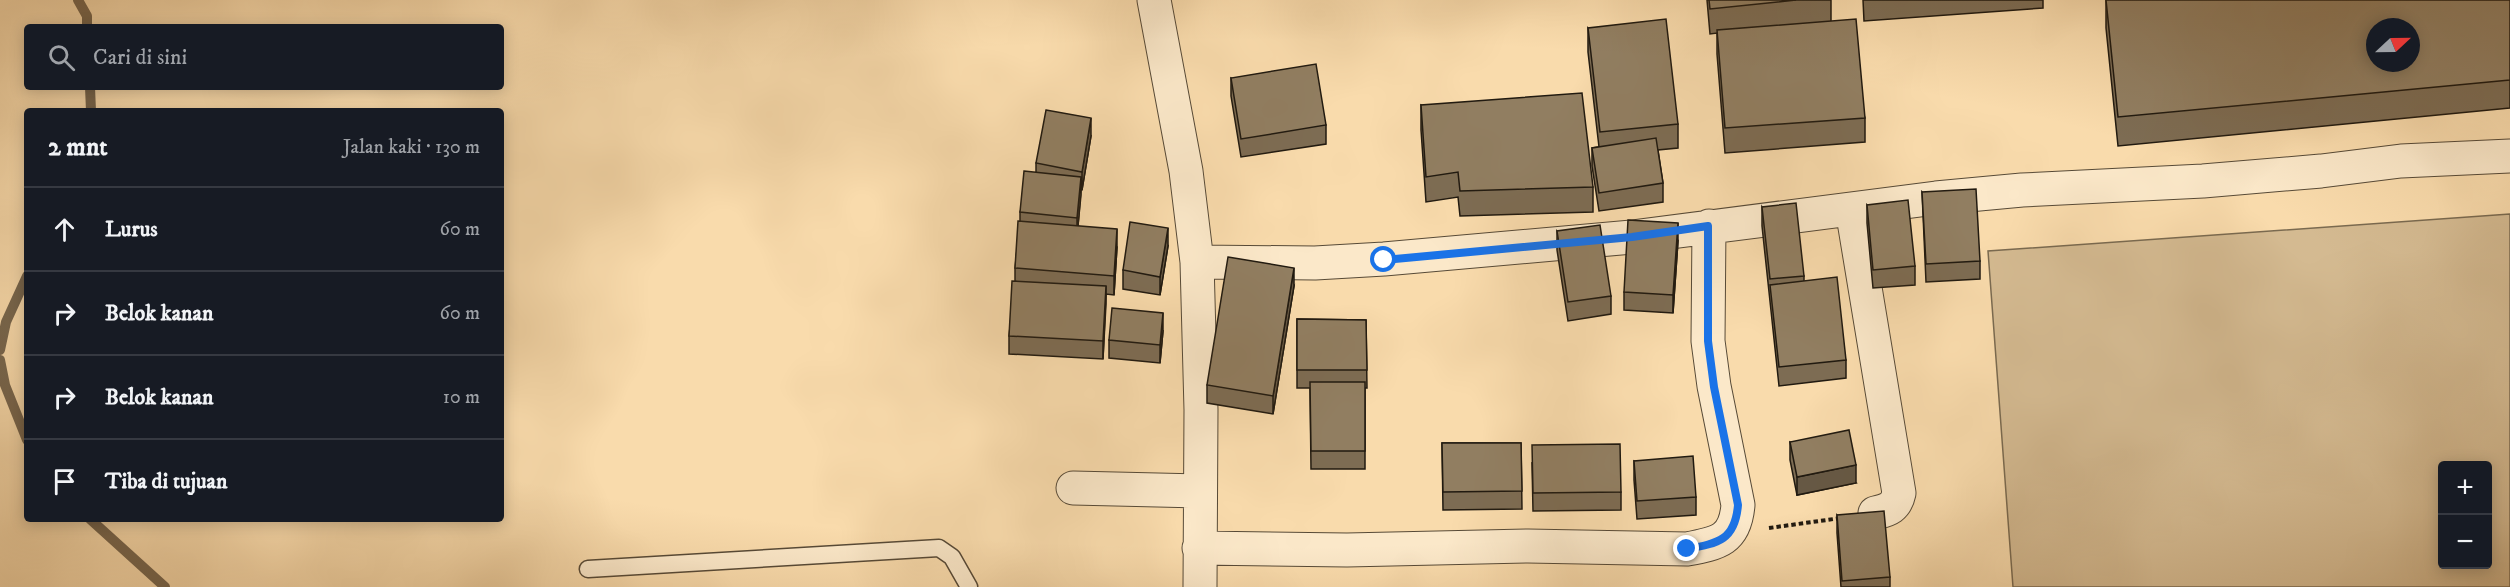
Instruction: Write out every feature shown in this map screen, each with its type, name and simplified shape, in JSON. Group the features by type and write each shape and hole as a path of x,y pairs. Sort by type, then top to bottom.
{"street":[{"path":"1154,0 1186,171 1197,262 1200,587"},
{"path":"1197,262 1315,263 1384,260 1621,238 1935,198 2022,190 2203,181 2320,171 2401,161 2510,156"},
{"path":"1852,209 1899,493 1897,503 1888,510 1875,513"},
{"path":"1199,549 1347,550 1528,546 1687,549 1713,544 1730,534 1737,521 1738,505 1714,387 1710,352 1707,287 1708,226"},
{"path":"1073,488 1200,491"}],"lane":[{"path":"588,569 939,548 952,557 969,587"}],"path":[{"path":"1730,534 1875,513"}],"shaded area":[{"path":"2510,214 2510,587 2013,587 1988,251"}],"building":[{"path":"1709,0 1796,0 1710,9"},
{"path":"2106,0 2510,0 2510,80 2118,117"},
{"path":"1666,19 1678,124 1600,132 1588,28"},
{"path":"1856,19 1865,118 1725,128 1717,30"},
{"path":"1316,64 1326,125 1241,139 1231,78"},
{"path":"1582,93 1593,187 1460,191 1458,172 1426,177 1421,105"},
{"path":"1046,110 1091,118 1082,172 1036,163"},
{"path":"1656,138 1663,183 1599,193 1592,148"},
{"path":"1024,171 1081,177 1077,218 1020,212"},
{"path":"1976,189 1980,261 1926,264 1922,192"},
{"path":"1908,200 1915,266 1873,270 1867,205"},
{"path":"1796,203 1804,276 1770,279 1762,207"},
{"path":"1628,220 1678,223 1673,295 1624,292"},
{"path":"1018,221 1117,229 1114,276 1015,268"},
{"path":"1130,222 1168,228 1160,277 1123,270"},
{"path":"1600,225 1611,296 1568,302 1557,231"},
{"path":"1228,257 1294,268 1273,396 1207,385"},
{"path":"1837,277 1846,360 1779,367 1770,285"},
{"path":"1012,281 1106,286 1103,341 1009,336"},
{"path":"1112,308 1163,313 1160,345 1109,340"},
{"path":"1297,319 1366,320 1367,370 1297,370"},
{"path":"1310,382 1365,382 1365,451 1311,451"},
{"path":"1849,430 1856,465 1797,477 1790,442"},
{"path":"1442,443 1521,443 1522,491 1443,492"},
{"path":"1620,444 1621,492 1533,493 1532,445"},
{"path":"1693,456 1696,497 1637,501 1634,461"},
{"path":"1884,511 1890,577 1842,581 1837,515"}],"waterway":[{"path":"78,0 87,16 87,24"},
{"path":"90,90 91,108"},
{"path":"0,350 6,322 24,283"},
{"path":"0,360 5,385 24,432"},
{"path":"93,522 165,587"}],"route":[{"path":"1384,260 1632,237 1708,226 1708,341 1714,387 1738,505 1737,521 1730,534 1713,544 1687,549"}]}
